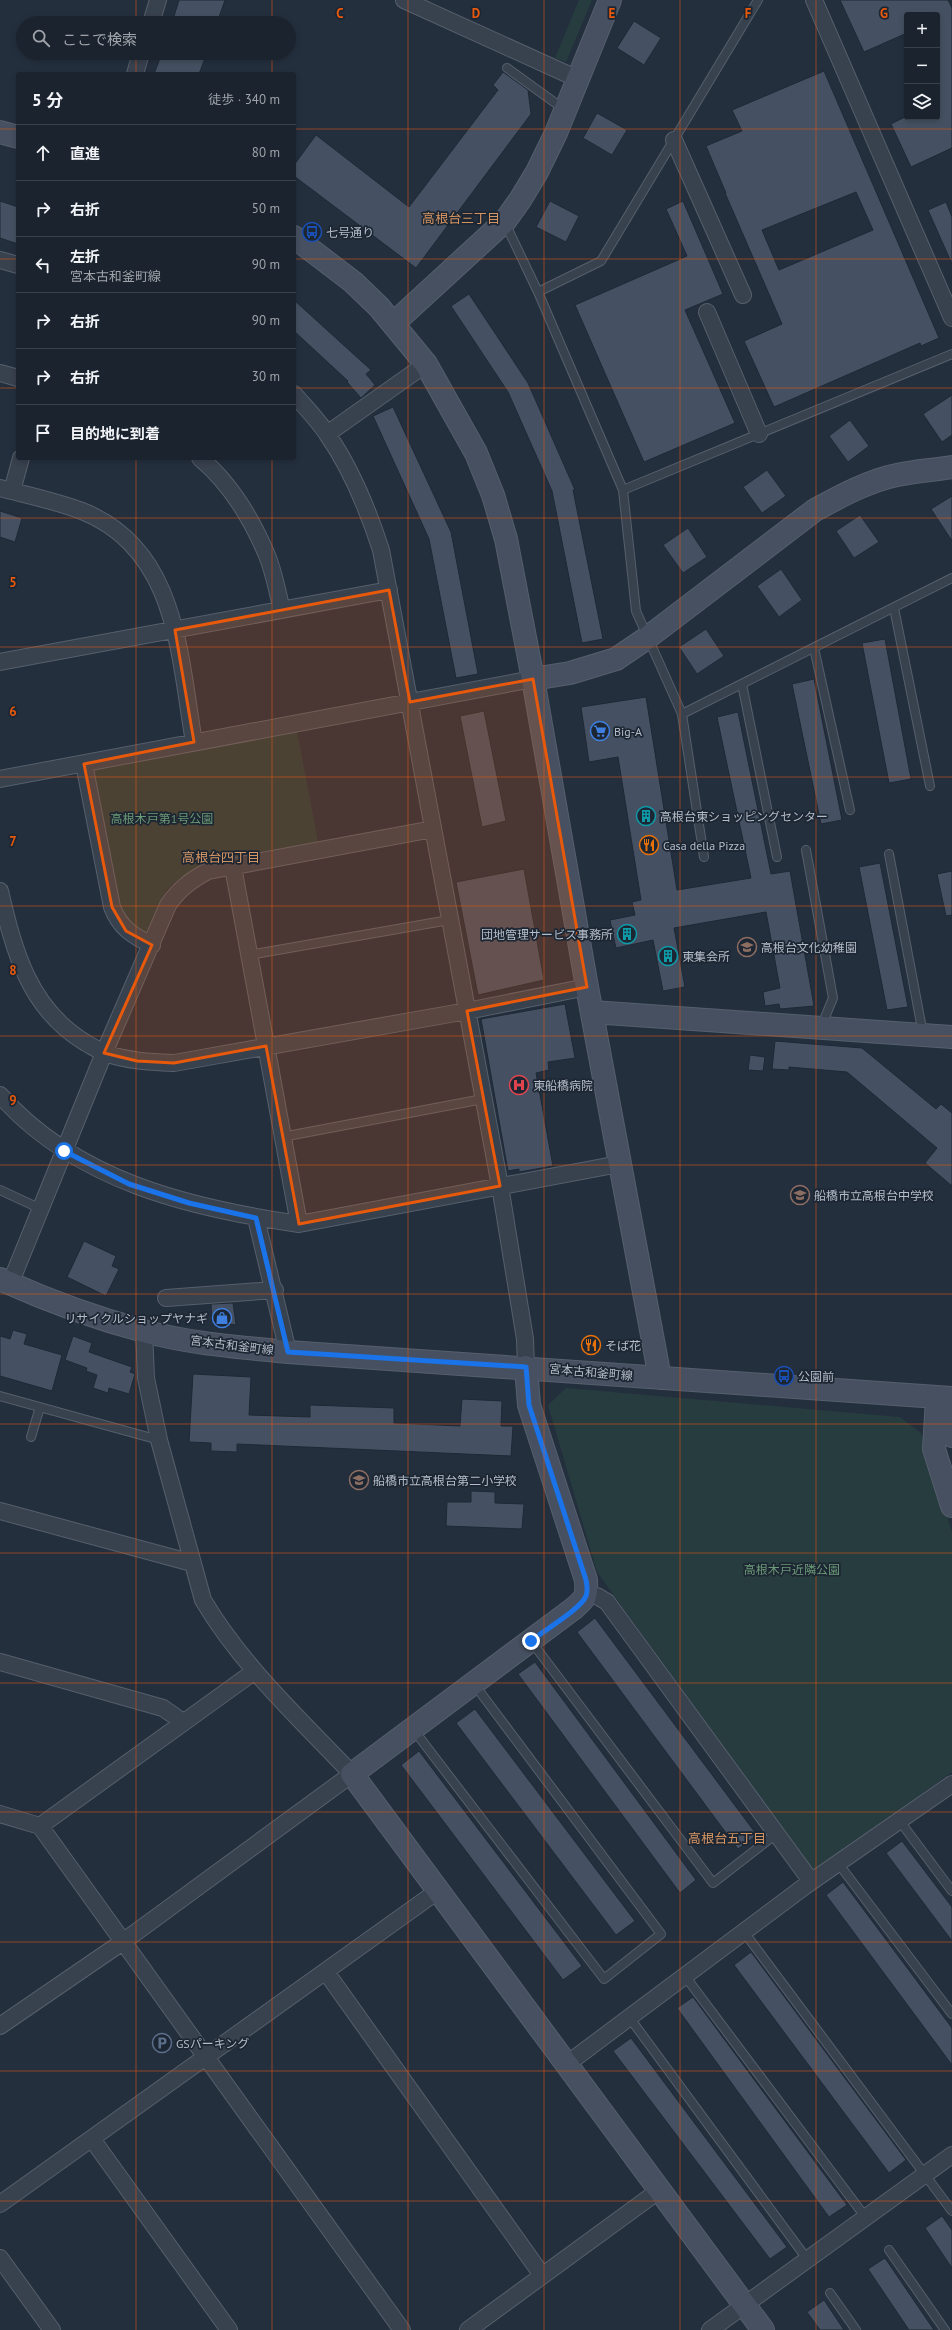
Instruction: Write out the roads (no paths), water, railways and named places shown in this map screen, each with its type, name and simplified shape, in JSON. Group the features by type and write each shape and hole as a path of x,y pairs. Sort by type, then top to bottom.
{"street":[{"path":"153,16 158,0"},
{"path":"404,0 567,74"},
{"path":"394,323 504,221 537,172 565,110 610,0"},
{"path":"814,0 952,318"},
{"path":"136,72 139,60"},
{"path":"0,132 16,136"},
{"path":"674,140 743,295"},
{"path":"296,239 353,282 394,323 426,364 476,453 493,495 506,539 533,679 586,987 592,1012 619,1164 660,1378"},
{"path":"0,260 16,264"},
{"path":"707,312 759,434"},
{"path":"327,434 426,364"},
{"path":"0,373 16,377"},
{"path":"2,2022 124,1941 531,1641 584,1600 587,1594 586,1580 529,1405 525,1339 500,1186 449,920 381,550 371,519 347,468 327,434 296,396"},
{"path":"20,460 6,490 82,511 100,520 127,539 140,552 150,566 164,594 175,630 194,742"},
{"path":"202,460 222,480 244,510 267,554 282,610"},
{"path":"0,779 594,667 616,659 647,638 815,510 838,497 868,484 897,475 952,467"},
{"path":"0,662 389,590"},
{"path":"84,764 112,908 116,917 126,931 152,944"},
{"path":"5,1282 41,1209 104,1053 168,905 186,884 208,871 433,829"},
{"path":"233,867 299,1224"},
{"path":"0,891 10,936 25,975 44,1006 71,1034 104,1053 137,1061 174,1063 467,1011 586,987"},
{"path":"592,1012 952,1037"},
{"path":"0,1094 19,1116 64,1151 142,1188 189,1203 256,1218 299,1224 619,1164"},
{"path":"256,1218 275,1290 288,1352"},
{"name":"宮本古和釜町線","path":"5,1282 144,1331 196,1342 288,1352 526,1367 945,1398"},
{"path":"166,1298 275,1290"},
{"path":"144,1331 146,1378 159,1440 203,1600 216,1622 255,1671 352,1774 764,2330"},
{"path":"945,1398 952,1436"},
{"path":"945,1398 934,1449 952,1506"},
{"path":"0,1511 192,1563"},
{"path":"587,1594 597,1596 607,1602 811,1881"},
{"path":"0,1662 163,1708 184,1722"},
{"path":"40,1826 255,1671"},
{"path":"567,2064 811,1881 952,1784"},
{"path":"0,1814 40,1826 402,2330"},
{"path":"0,2204 439,1890"},
{"path":"326,1972 542,2275"},
{"path":"92,2139 229,2330"},
{"path":"710,2330 952,2155"},
{"path":"468,2330 661,2189"},
{"path":"0,2258 52,2330"}],"lane":[{"path":"538,292 601,261 758,0"},
{"path":"507,68 565,110"},
{"path":"504,221 538,292 623,490 636,611 682,714 704,857"},
{"path":"623,490 952,354"},
{"path":"682,714 952,578"},
{"path":"894,608 930,786"},
{"path":"814,648 850,810"},
{"path":"742,684 777,857"},
{"path":"806,850 833,998 820,1028"},
{"path":"889,854 924,1035"},
{"path":"249,955 449,920"},
{"path":"282,1137 483,1099"},
{"path":"0,1190 41,1209"},
{"path":"0,1396 159,1440"},
{"path":"31,1437 40,1407"},
{"path":"531,1641 712,1883 776,1834"},
{"path":"412,1729 604,1979 661,1934 473,1684"},
{"path":"900,1820 952,1891"},
{"path":"838,1863 952,2014"},
{"path":"744,1932 926,2174 952,2211"},
{"path":"685,1976 866,2218"},
{"path":"629,2017 808,2259"},
{"path":"889,2250 945,2330"},
{"path":"830,2293 856,2330"}],"place":[{"name":"七号通り","path":"312,232"},
{"name":"Big-A","path":"600,731"},
{"name":"高根台東ショッピングセンター","path":"646,816"},
{"name":"Casa della Pizza","path":"649,845"},
{"name":"団地管理サービス事務所","path":"627,934"},
{"name":"高根台文化幼稚園","path":"747,947"},
{"name":"東集会所","path":"668,956"},
{"name":"東船橋病院","path":"519,1085"},
{"name":"船橋市立高根台中学校","path":"800,1195"},
{"name":"リサイクルショップヤナギ","path":"222,1318"},
{"name":"そば花","path":"591,1345"},
{"name":"公園前","path":"784,1376"},
{"name":"船橋市立高根台第二小学校","path":"359,1480"},
{"name":"GSパーキング","path":"162,2043"}],"district":[{"name":"高根台三丁目","path":"461,218"},
{"name":"高根台四丁目","path":"221,857"},
{"name":"高根台五丁目","path":"727,1838"}],"park label":[{"name":"高根木戸第1号公園","path":"162,818"},
{"name":"高根木戸近隣公園","path":"792,1569"}]}
